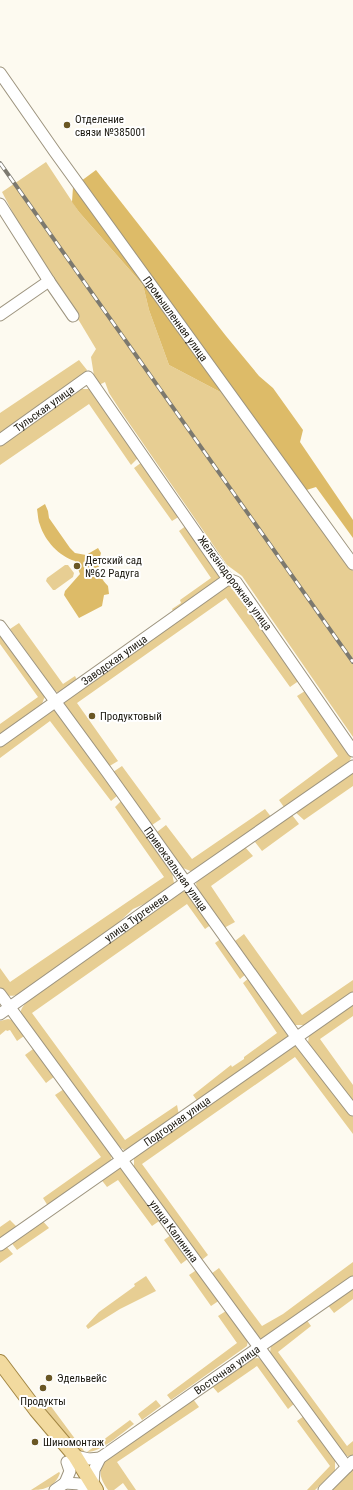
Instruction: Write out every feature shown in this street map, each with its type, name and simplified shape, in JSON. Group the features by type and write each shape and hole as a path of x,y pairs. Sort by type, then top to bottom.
{"main road":[{"path":"0,1362 71,1459 89,1489"}],"street":[{"name":"Промышленная улица","path":"0,74 54,152 353,564"},
{"path":"0,204 49,282 73,316"},
{"path":"0,315 49,282"},
{"name":"Тульская улица","path":"0,440 88,377"},
{"name":"Железнодорожная улица","path":"88,377 228,579 236,582 353,751"},
{"name":"Заводская улица","path":"0,741 228,579"},
{"name":"Привокзальная улица","path":"0,626 297,1038 353,1110"},
{"name":"улица Тургенева","path":"0,1014 353,766"},
{"name":"улица Калинина","path":"0,994 260,1347 350,1464"},
{"name":"Подгорная улица","path":"0,1245 353,998"},
{"name":"Восточная улица","path":"100,1458 353,1282"},
{"path":"55,1490 65,1483 70,1471 71,1459 100,1458"},
{"path":"65,1483 80,1484 89,1489 94,1470 100,1458"},
{"path":"324,1490 350,1464"}],"shaded area":[{"path":"46,162 79,212 143,285 149,310 169,365 226,395 353,571 353,737 242,576 227,565 120,410 109,393 105,382 99,385 95,382 91,357 96,349 66,299 15,224 13,213 2,192"},
{"path":"96,170 226,336 259,376 273,388 303,430 300,442 353,520 353,538 316,487 297,493 226,395 169,365 149,310 143,285 72,202 73,187"},
{"path":"79,360 87,370 84,375 70,383 46,402 0,433 0,413"},
{"path":"80,389 93,389 139,457 131,465 89,404 0,465 0,445"},
{"path":"142,462 180,516 172,521 134,468"},
{"path":"45,504 49,518 75,553 86,555 98,548 101,553 99,571 100,575 108,586 109,594 104,595 102,606 79,618 64,595 65,591 80,574 75,561 58,552 45,537 42,531 37,509"},
{"path":"187,525 221,577 174,613 172,609 181,603 180,600 211,578 179,531"},
{"path":"65,565 68,565 74,573 73,577 53,590 46,581 47,578"},
{"path":"229,584 234,586 300,680 290,687 226,598 77,703 118,761 108,767 64,706 63,702"},
{"path":"19,623 63,684 75,676 77,680 60,693 55,691 10,629"},
{"path":"0,633 45,696 42,704 0,734 0,724 38,697 0,644"},
{"path":"305,691 349,751 351,758 346,767 286,810 279,800 338,756 297,696"},
{"path":"54,709 117,796 111,801 50,721 0,758 0,744"},
{"path":"122,766 161,819 152,825 113,772"},
{"path":"353,773 353,786 304,820 294,811"},
{"path":"121,801 172,873 174,883 172,887 153,900 133,909 117,924 21,993 12,996 4,994 0,988 0,968 10,982 164,877 115,807"},
{"path":"265,809 272,818 193,872 183,868 157,832 166,825 192,859"},
{"path":"292,815 299,824 262,851 255,842"},
{"path":"245,847 253,856 211,886 235,922 224,928 197,889 196,883"},
{"path":"183,891 188,893 212,924 205,929 187,904 32,1013 125,1140 177,1105 179,1115 128,1149 124,1150 117,1145 20,1015 20,1012 29,1000"},
{"path":"244,934 302,1015 353,980 353,993 304,1025 293,1025 235,941"},
{"path":"222,938 246,974 240,979 215,943"},
{"path":"250,977 290,1036 198,1102 193,1095 231,1065 232,1067 244,1059 244,1057 277,1033 243,983"},
{"path":"353,1001 353,1016 320,1039 353,1085 353,1106 308,1043 309,1035"},
{"path":"8,1019 12,1020 24,1036 17,1041 10,1030 6,1030 0,1035 0,1021"},
{"path":"297,1044 353,1117 353,1134 295,1057 142,1164 208,1255 203,1259 199,1258 134,1169 134,1158 136,1154"},
{"path":"33,1049 55,1076 46,1083 25,1055"},
{"path":"64,1089 112,1154 111,1161 48,1206 43,1198 101,1157 55,1095"},
{"path":"119,1168 123,1169 162,1219 152,1226 118,1180 107,1187 100,1178"},
{"path":"41,1219 49,1228 17,1250 10,1241"},
{"path":"10,1220 17,1227 0,1238 0,1227"},
{"path":"171,1235 189,1258 181,1264 164,1240"},
{"path":"5,1245 13,1254 0,1263 0,1249"},
{"path":"353,1262 353,1278 263,1339 256,1336 211,1274 219,1268 262,1326 283,1314"},
{"path":"198,1269 220,1300 211,1306 189,1275"},
{"path":"146,1276 156,1291 120,1309 88,1329 86,1326 99,1312 135,1286 134,1284"},
{"path":"353,1287 353,1299 334,1313 327,1304"},
{"path":"226,1311 248,1340 247,1346 171,1400 167,1395 237,1343 218,1316"},
{"path":"306,1319 311,1326 278,1352 347,1446 353,1441 352,1457 343,1453 270,1353 271,1345"},
{"path":"258,1358 262,1360 295,1403 288,1409 257,1366 218,1393 212,1386 250,1359"},
{"path":"193,1399 199,1407 117,1462 136,1490 128,1490 123,1483 114,1490 108,1490 103,1483 101,1476 101,1468 105,1460"},
{"path":"156,1400 161,1406 142,1420 138,1414"},
{"path":"50,1405 87,1455 78,1451 45,1408"},
{"path":"304,1416 335,1459 335,1471 315,1490 307,1490 330,1466 297,1421"},
{"path":"130,1420 134,1424 118,1437 99,1449 87,1452"},
{"path":"353,1466 353,1490 330,1490"},
{"path":"59,1472 58,1478 49,1487 31,1490"}],"railway":[{"path":"0,163 353,662"}],"place":[{"name":"Отделение связи №385001","path":"67,125"},
{"name":"Детский сад №62 Радуга","path":"77,566"},
{"name":"Продуктовый","path":"92,716"},
{"name":"Эдельвейс","path":"49,1378"},
{"name":"Продукты","path":"43,1388"},
{"name":"Шиномонтаж","path":"35,1442"}]}
